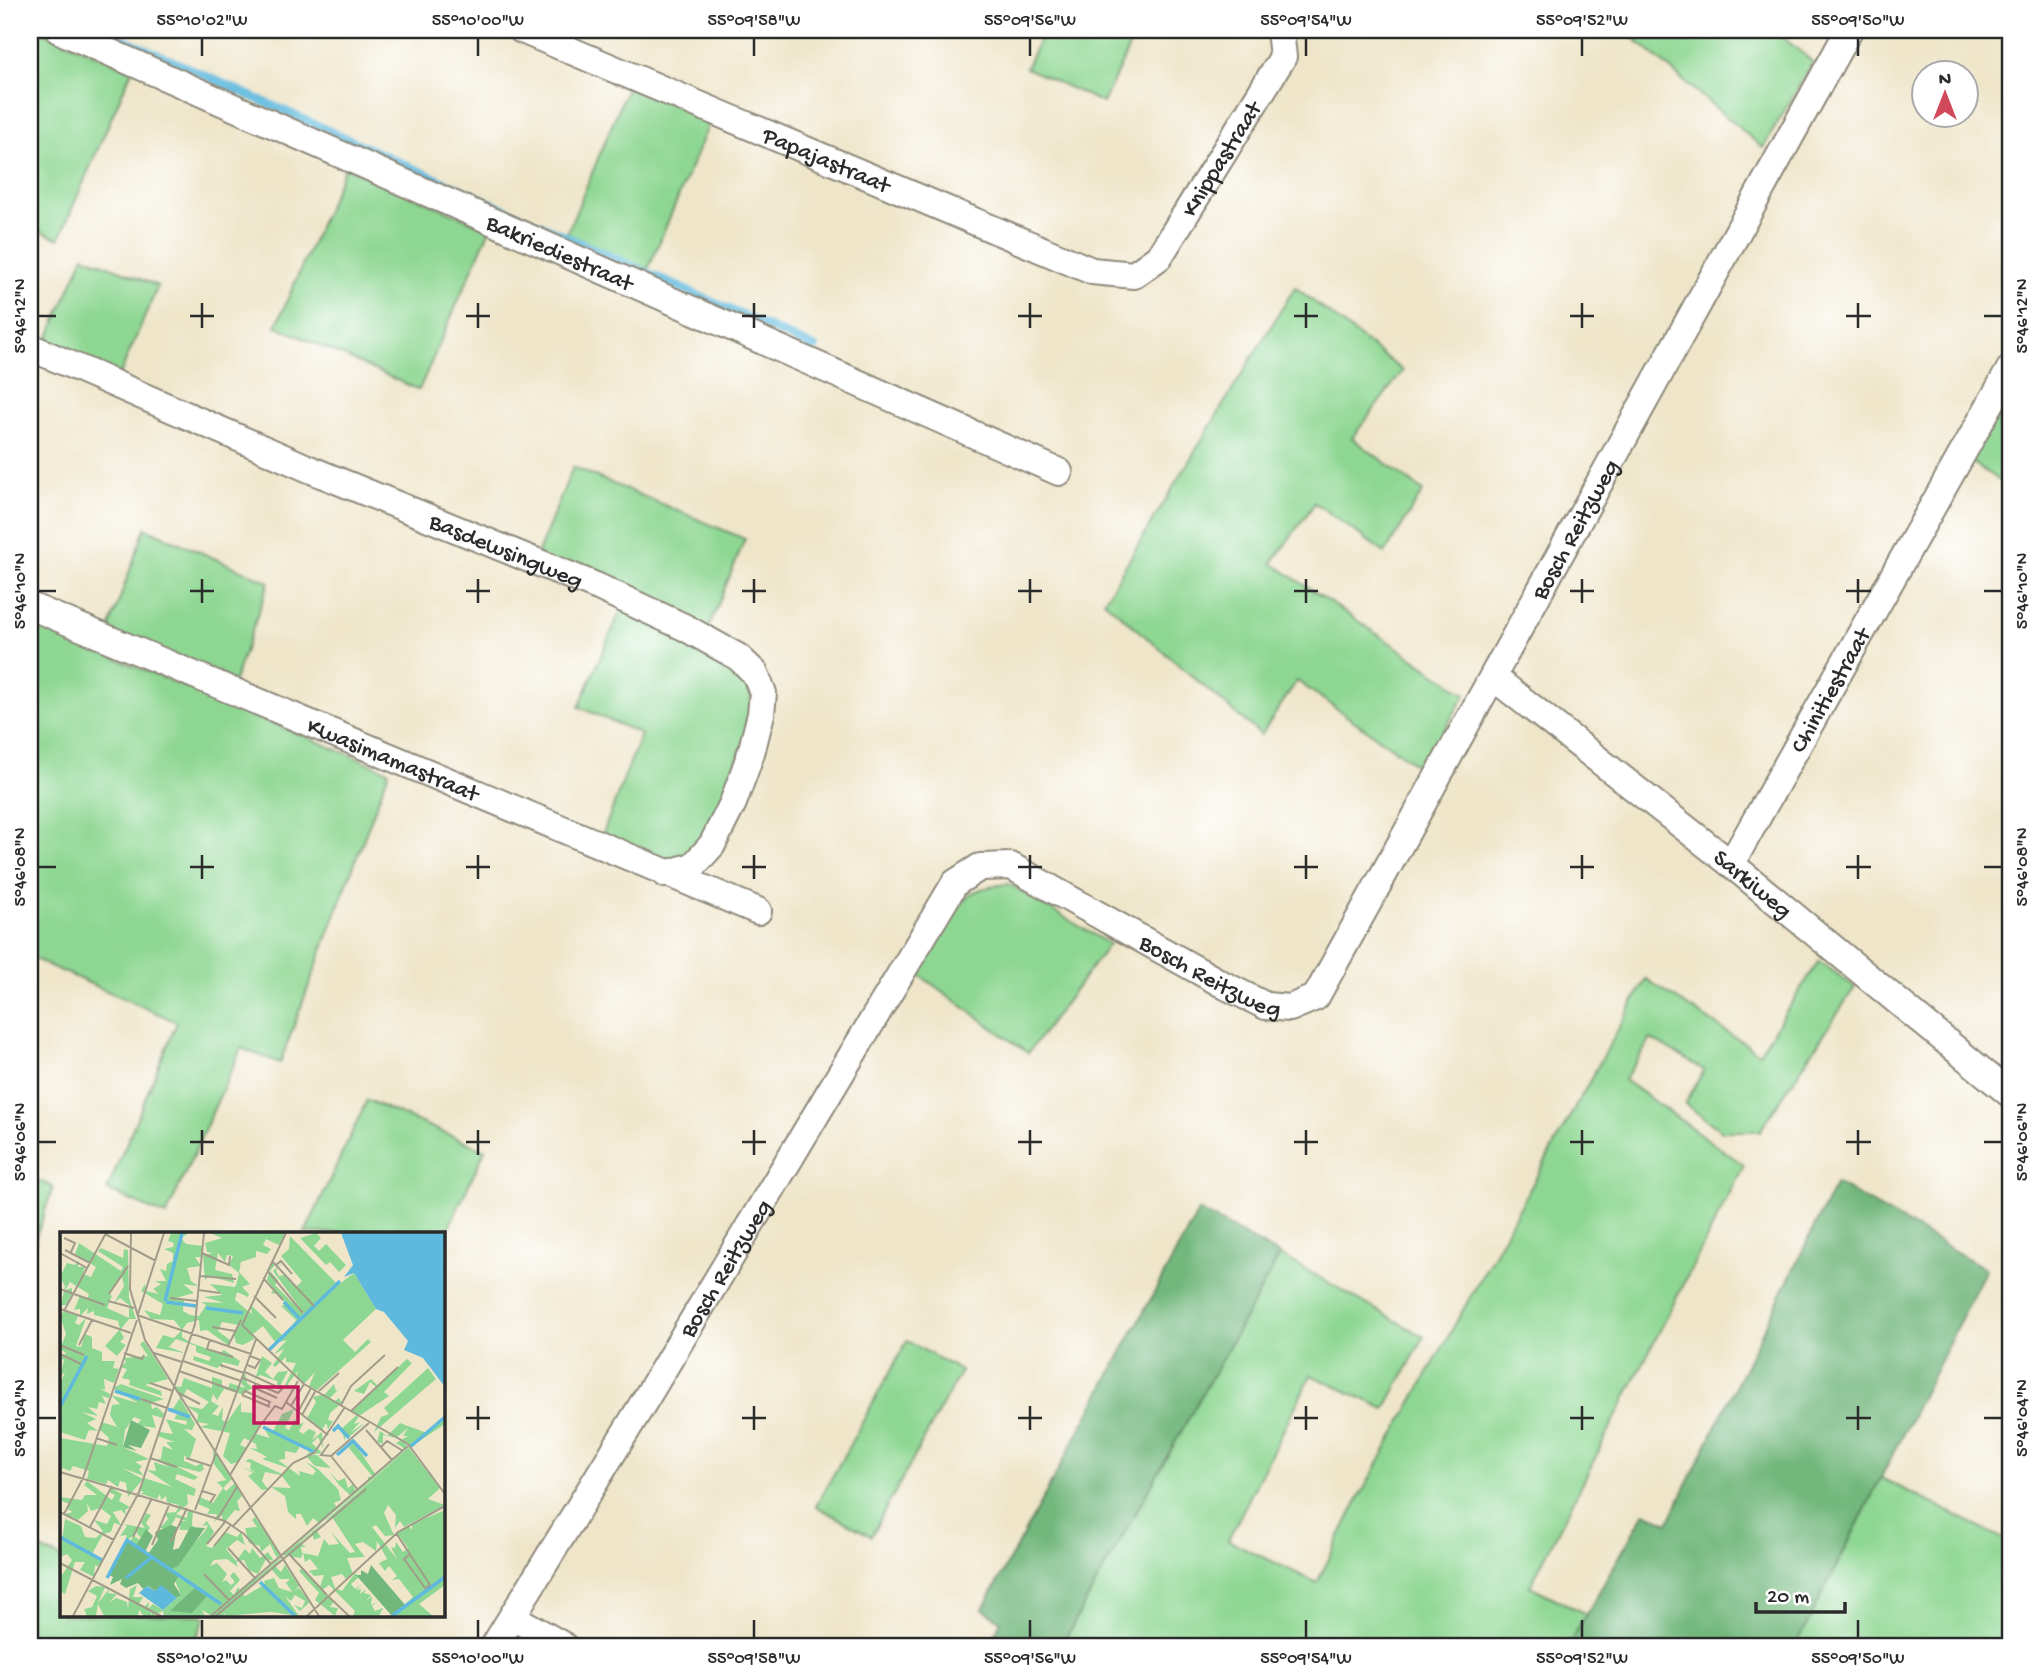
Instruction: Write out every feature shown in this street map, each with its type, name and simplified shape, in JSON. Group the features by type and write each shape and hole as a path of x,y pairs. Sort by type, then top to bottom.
{"street":[{"name":"Bakriediestraat","path":"59,30 1059,472"},
{"name":"Papajastraat","path":"522,30 1093,271 1134,275"},
{"name":"Knippastraat","path":"1134,275 1158,257 1283,57 1280,30"},
{"name":"Bosch Reitzweg","path":"495,1646 955,883 980,867 1011,866 1266,1006 1290,1008 1316,997 1849,30"},
{"name":"Basdewsingweg","path":"30,347 314,471 598,587 684,627 738,657 755,673 762,693 761,714 751,753 733,803 712,845 693,866 666,874"},
{"name":"Chinitiestraat","path":"1731,864 2010,369"},
{"name":"Kwasimamastraat","path":"30,606 758,911"},
{"name":"Sarkiweg","path":"1493,677 1731,864 2010,1094"},
{"path":"513,1617 564,1646"}],"green space":[{"path":"32,30 38,30 132,70 59,239 30,227"},
{"path":"1044,30 1137,30 1103,103 1026,68"},
{"path":"1624,30 1774,30 1813,62 1763,148"},
{"path":"628,86 711,119 644,279 563,243"},
{"path":"345,167 490,229 419,390 276,326"},
{"path":"84,256 158,286 120,374 47,341"},
{"path":"1295,287 1403,371 1352,438 1423,491 1385,553 1315,503 1272,563 1466,694 1421,768 1297,681 1261,735 1104,601"},
{"path":"2010,397 2010,488 1970,461"},
{"path":"573,467 745,539 706,634 537,555"},
{"path":"145,528 269,582 233,684 108,632"},
{"path":"623,605 714,650 748,681 754,715 706,841 676,864 600,841 641,734 579,707"},
{"path":"30,623 389,771 280,1063 241,1048 166,1216 107,1190 177,1022 30,957"},
{"path":"1009,884 1109,944 1028,1053 918,974 964,900 979,890"},
{"path":"1819,961 1855,987 1760,1131 1722,1131 1685,1104 1704,1070 1651,1039 1624,1080 1744,1165 1530,1586 1586,1614 1568,1646 1061,1646 1280,1255 1424,1337 1385,1409 1311,1375 1228,1540 1317,1583 1358,1500 1646,979 1759,1053"},
{"path":"367,1100 485,1150 444,1238 444,1232 305,1232"},
{"path":"30,1177 53,1187 30,1255"},
{"path":"1836,1183 1986,1269 1796,1646 1568,1646 1645,1512 1668,1523"},
{"path":"1199,1210 1280,1255 1061,1646 990,1646 1001,1621 983,1609"},
{"path":"907,1341 961,1371 871,1536 816,1506"},
{"path":"1881,1478 2010,1542 2010,1646 1796,1646"},
{"path":"30,1545 60,1558 60,1616 205,1617 193,1646 30,1646"}],"waterway":[{"path":"103,30 815,348"}]}
